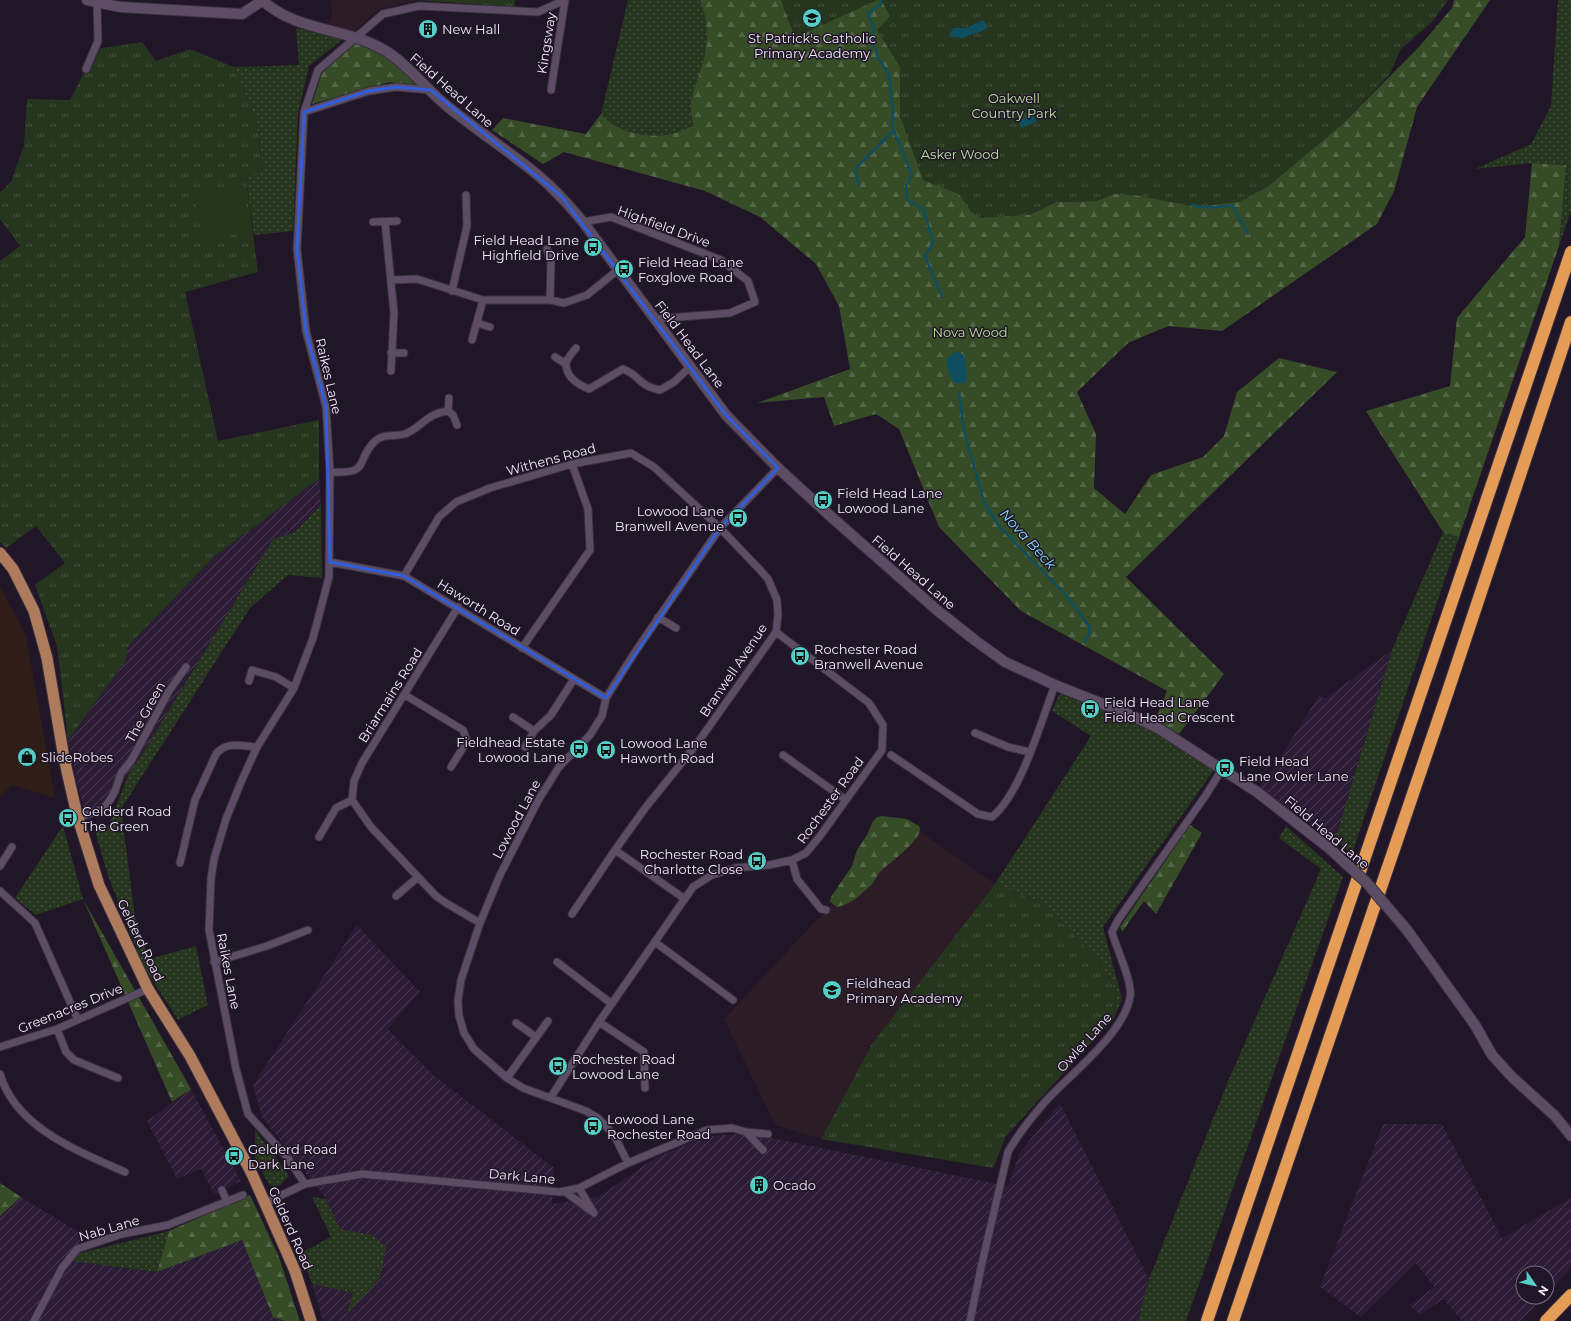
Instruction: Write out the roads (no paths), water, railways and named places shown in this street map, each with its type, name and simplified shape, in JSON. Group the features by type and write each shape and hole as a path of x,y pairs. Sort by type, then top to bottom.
{"highway":[{"path":"1207,1321 1571,252"},
{"path":"1233,1321 1447,694 1571,322"},
{"path":"1546,1321 1571,1295"}],"main road":[{"name":"Field Head Lane","path":"262,0 277,11 296,21 355,37 389,53 446,105 535,172 561,196 583,222 726,415 778,468 851,535 976,641 1005,662 1055,685 1128,714 1158,728 1222,769 1284,812 1329,848 1366,882 1407,930 1475,1025 1492,1055 1512,1076 1556,1116 1571,1136"},
{"path":"92,1 120,7 242,14 262,0"},
{"name":"Gelderd Road","path":"0,553 13,569 34,611 47,658 64,758 78,818 99,885 148,989 194,1063 252,1174 295,1271 311,1321"}],"street":[{"name":"Raikes Lane","path":"305,1184 287,1157 248,1114 236,1069 209,930 211,879 214,859 226,819 257,748 294,688 312,638 329,577 330,472 326,407 306,331 297,249 304,112 318,70 383,14 419,6 538,12 565,0"},
{"name":"Kingsway","path":"551,90 565,0"},
{"path":"86,70 98,41 92,1"},
{"path":"304,112 369,91 396,87 431,90"},
{"path":"452,291 467,226 466,195"},
{"name":"Highfield Drive","path":"583,222 611,217 721,260 748,281 755,302 730,313 655,319"},
{"path":"373,222 397,221"},
{"path":"385,222 388,271 391,280 394,312 391,371"},
{"path":"546,249 551,263 550,300"},
{"path":"391,280 416,278 452,291 474,296 482,300 550,300 564,303 587,295 618,270"},
{"path":"472,340 482,300"},
{"path":"477,323 490,327"},
{"path":"576,348 566,364 568,373 577,384 589,389 623,369 631,372 642,384 650,388 660,390 674,382 691,366"},
{"path":"391,353 404,353"},
{"path":"555,357 566,364"},
{"path":"448,411 449,398"},
{"path":"330,472 348,473 356,470 376,440 388,435 404,434 432,416 448,411"},
{"path":"448,411 453,415 457,425"},
{"name":"Withens Road","path":"404,576 439,517 456,502 490,488 572,464 631,453 654,467 720,528"},
{"path":"522,648 590,550 588,509 572,464"},
{"name":"Lowood Lane","path":"628,1163 614,1135 598,1118 586,1111 551,1097 523,1088 507,1078 474,1049 464,1033 459,1016 458,1001 461,980 480,922 500,875 539,799 559,767 590,735 602,716 606,698 658,617 720,528 778,468"},
{"name":"Branwell Avenue","path":"572,914 646,807 696,745 776,632 778,600 768,579 720,528"},
{"name":"Haworth Road","path":"330,562 404,576 458,607 522,648 606,698"},
{"name":"Briarmains Road","path":"352,800 354,781 362,763 458,607"},
{"path":"658,617 676,628"},
{"name":"Rochester Road","path":"551,1097 599,1022 693,887 712,875 735,868 769,865 792,860 806,853 882,750 883,725 869,703 776,632"},
{"name":"The Green","path":"78,818 103,809 110,800 115,791 121,773 131,760 169,691 186,667"},
{"path":"249,681 252,670 276,677 294,688"},
{"path":"525,747 534,731 551,715 574,679"},
{"path":"890,755 978,814 992,817 1001,810 1010,796 1030,752 1055,685"},
{"path":"405,695 463,730 467,741 451,767"},
{"path":"513,717 534,731"},
{"path":"975,733 1008,747 1030,752"},
{"path":"180,862 187,825 195,800 216,754 219,750 228,746 237,745 257,748"},
{"path":"783,755 846,800"},
{"name":"Owler Lane","path":"970,1321 1008,1152 1016,1138 1045,1102 1091,1056 1121,1020 1130,996 1127,975 1112,932 1118,920 1222,769"},
{"path":"319,837 336,808 352,800 371,827 418,877 446,904 480,922"},
{"path":"0,866 12,847"},
{"path":"615,850 685,899"},
{"path":"792,860 797,879 821,909 826,910"},
{"path":"396,896 418,877"},
{"path":"0,891 35,922 58,971 78,1020"},
{"path":"214,962 308,930"},
{"path":"655,942 733,1000"},
{"path":"557,962 612,1004"},
{"name":"Greenacres Drive","path":"0,1048 57,1029 148,989"},
{"path":"507,1078 548,1021"},
{"path":"599,1022 644,1052 645,1088"},
{"path":"516,1024 536,1037"},
{"path":"57,1029 66,1052 74,1060 118,1078"},
{"path":"0,1074 4,1089 25,1116 52,1136 125,1172"},
{"name":"Dark Lane","path":"265,1203 305,1184 362,1174 564,1191 579,1188 628,1163 707,1130 732,1128 746,1132 768,1134"},
{"path":"746,1132 763,1150"},
{"path":"564,1191 594,1213 579,1188"},
{"path":"222,1190 228,1202"},
{"name":"Nab Lane","path":"34,1321 62,1268 77,1249 122,1234 168,1224 243,1195"}],"water":[{"path":"983,20 988,27 979,32 963,38 953,37 950,33 954,28 966,28"},
{"path":"1028,115 1034,116 1037,122 1021,128 1019,122"},
{"path":"956,351 964,355 967,370 966,383 954,383 948,371 946,359"}],"waterway":[{"name":"Nova Beck","path":"881,0 880,5 868,13 874,29 873,42 878,58 889,75 893,112 892,126 912,175 906,186 907,199 924,210 933,243 925,256 942,297"},
{"path":"859,185 855,172 857,167 893,131"},
{"path":"1192,205 1207,207 1232,205 1248,234"},
{"name":"Nova Beck","path":"959,392 964,430 984,502 998,525 1066,595 1089,626 1090,632 1084,642"}],"place":[{"name":"St Patrick's Catholic Primary Academy","path":"812,18"},
{"name":"New Hall","path":"428,29"},
{"name":"Field Head Lane Highfield Drive","path":"593,247"},
{"name":"Field Head Lane Foxglove Road","path":"624,269"},
{"name":"Field Head Lane Lowood Lane","path":"823,500"},
{"name":"Lowood Lane Branwell Avenue","path":"738,518"},
{"name":"Rochester Road Branwell Avenue","path":"800,656"},
{"name":"Field Head Lane Field Head Crescent","path":"1090,709"},
{"name":"Fieldhead Estate Lowood Lane","path":"579,749"},
{"name":"Lowood Lane Haworth Road","path":"606,750"},
{"name":"SlideRobes","path":"27,757"},
{"name":"Field Head Lane Owler Lane","path":"1225,768"},
{"name":"Gelderd Road The Green","path":"68,818"},
{"name":"Rochester Road Charlotte Close","path":"757,861"},
{"name":"Fieldhead Primary Academy","path":"832,990"},
{"name":"Rochester Road Lowood Lane","path":"558,1066"},
{"name":"Lowood Lane Rochester Road","path":"593,1126"},
{"name":"Gelderd Road Dark Lane","path":"234,1156"},
{"name":"Ocado","path":"759,1185"}],"park label":[{"name":"Oakwell Country Park","path":"1014,106"},
{"name":"Asker Wood","path":"960,154"},
{"name":"Nova Wood","path":"970,332"}]}
